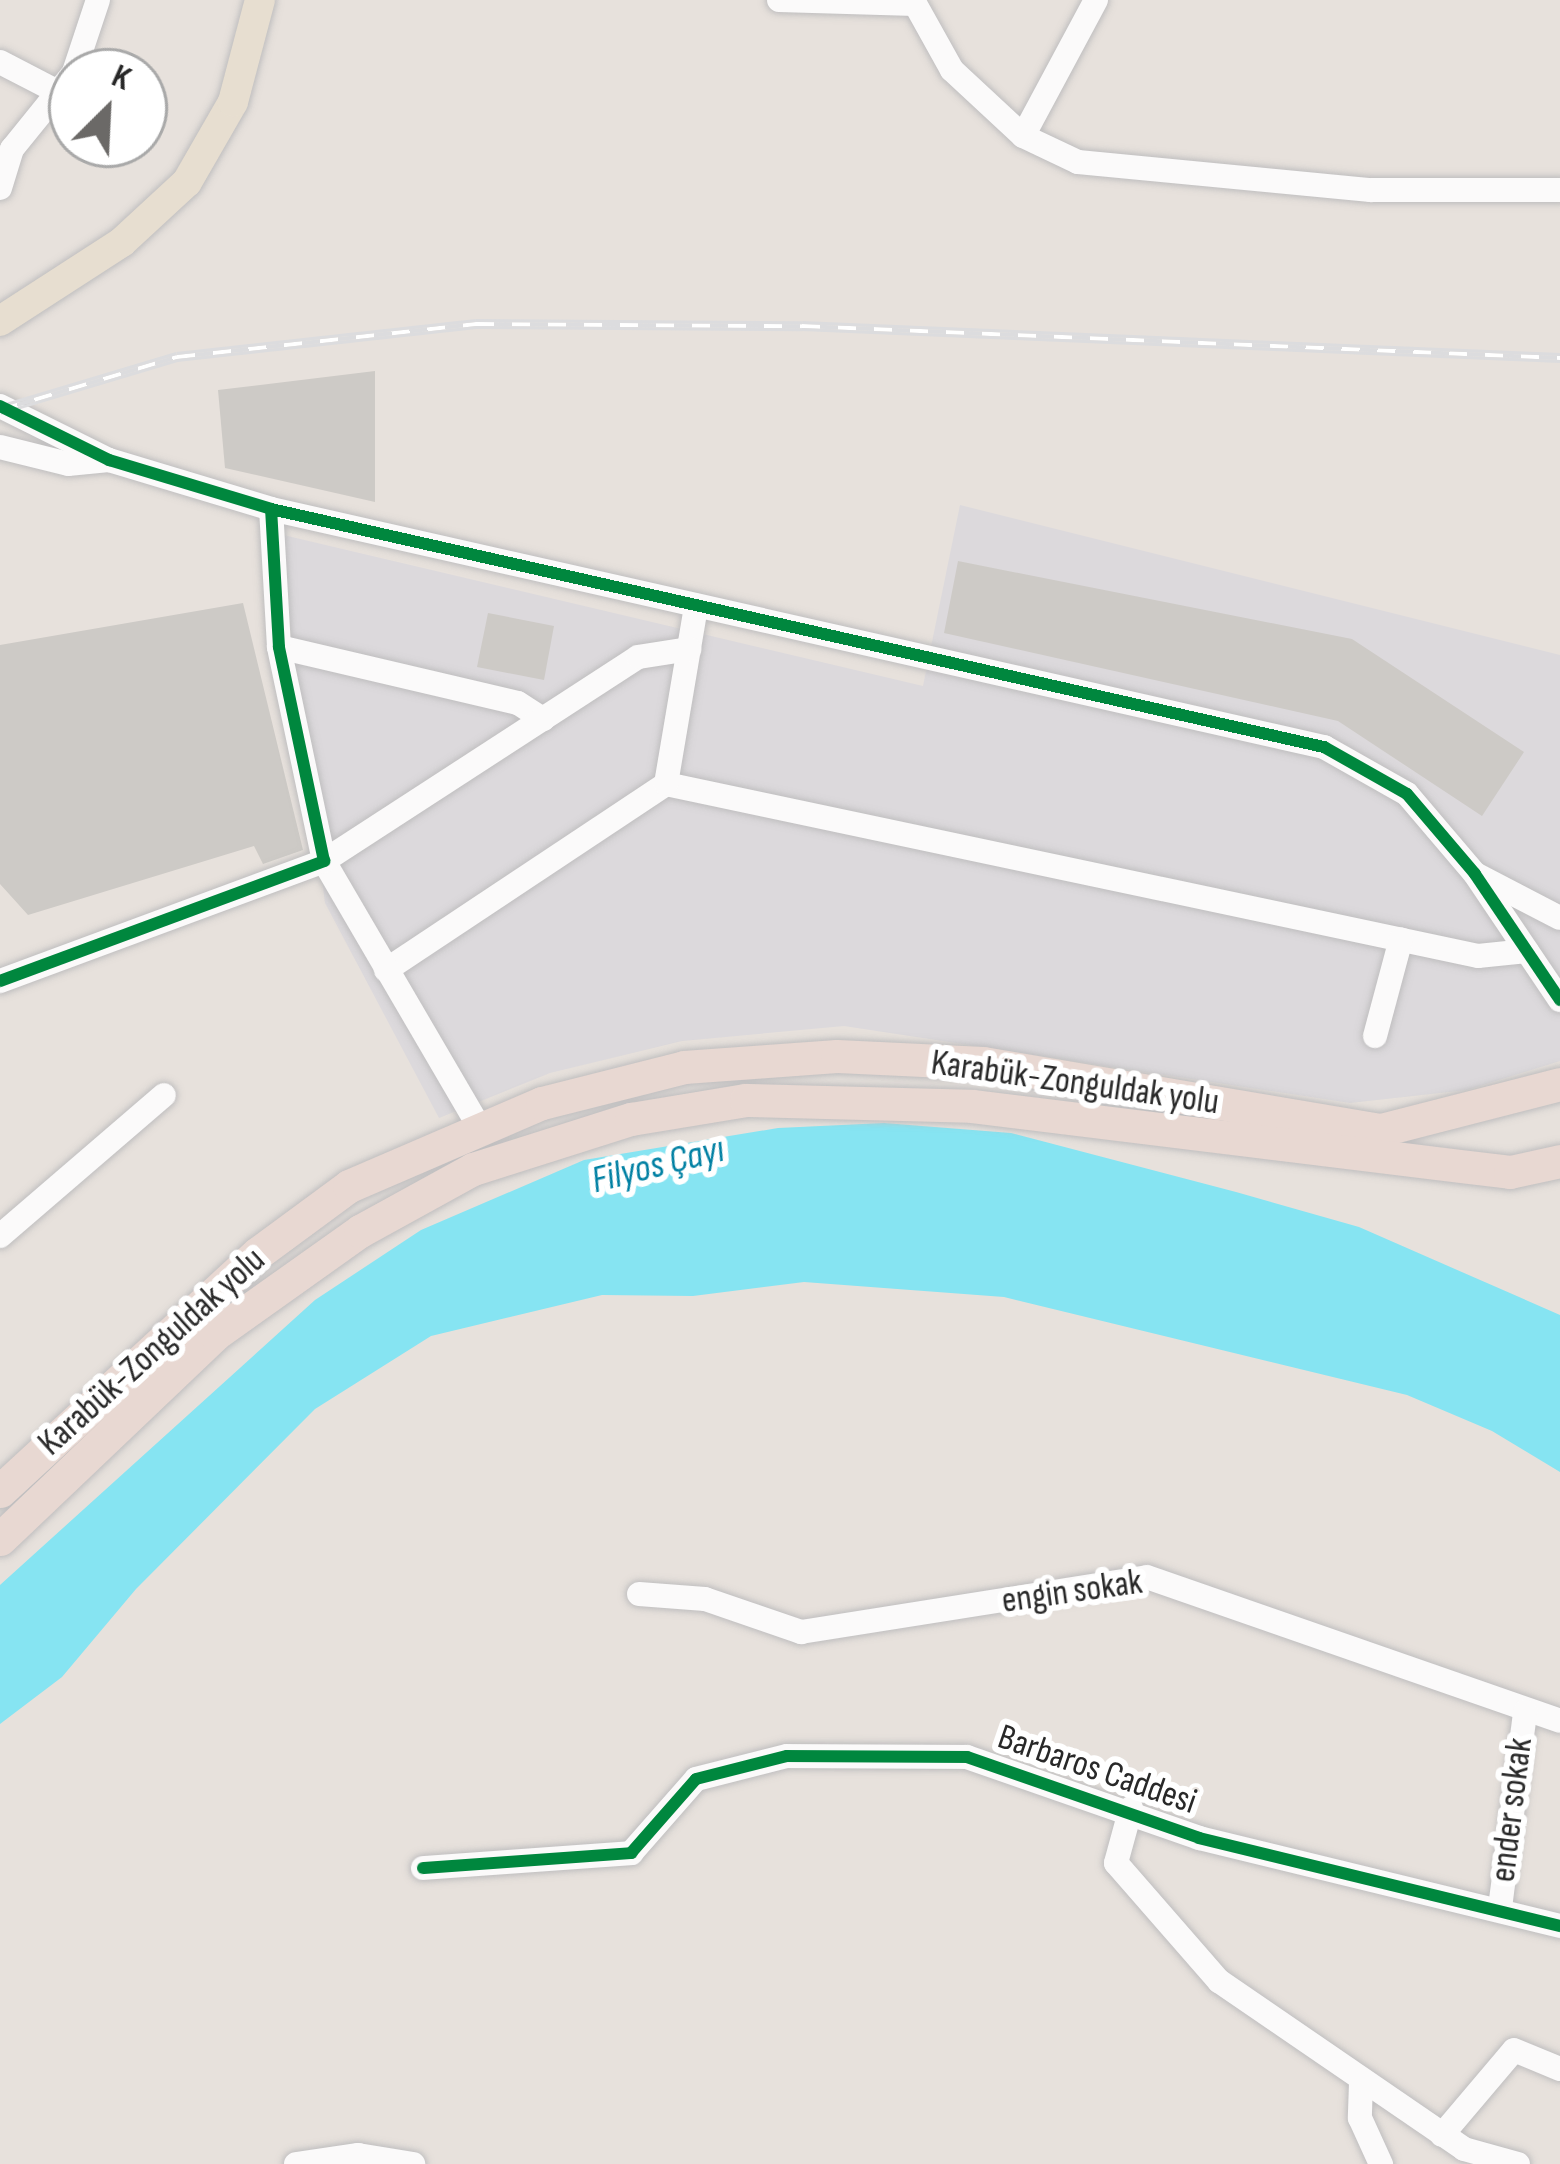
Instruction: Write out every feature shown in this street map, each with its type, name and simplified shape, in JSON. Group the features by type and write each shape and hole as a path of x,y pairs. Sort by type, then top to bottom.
{"highway":[{"name":"Karabük-Zonguldak yolu","path":"0,1491 258,1252 349,1186 542,1103 684,1067 837,1056 983,1063 1381,1130 1560,1084"},
{"name":"Karabük-Zonguldak yolu","path":"0,1539 215,1334 360,1232 473,1168 631,1119 746,1100 972,1106 1510,1172 1560,1161"}],"main road":[{"path":"0,321 122,242 187,182 233,103 260,0"}],"street":[{"path":"80,48 98,0"},
{"path":"778,0 914,2 952,70 1023,136 1106,170 1371,190 1560,190"},
{"path":"1023,136 1096,0"},
{"path":"0,62 48,75"},
{"path":"0,188 12,149 48,105"},
{"path":"0,406 110,460 271,509 1324,747 1407,794 1475,874 1560,1000"},
{"path":"0,447 68,464 110,460"},
{"path":"271,509 279,647 325,861 481,1130"},
{"path":"665,784 696,606"},
{"path":"279,647 518,703 543,719"},
{"path":"0,981 325,861 638,657 689,649"},
{"path":"386,970 665,784 1478,956 1527,951"},
{"path":"1475,874 1560,918"},
{"path":"1375,1036 1401,939"},
{"path":"0,1236 164,1095"},
{"name":"engin sokak","path":"639,1594 705,1599 801,1632 1147,1577 1560,1721"},
{"name":"ender sokak","path":"1499,1908 1525,1712"},
{"name":"Barbaros Caddesi","path":"423,1868 631,1853 696,1779 787,1756 967,1756 1131,1808 1198,1838 1499,1908 1560,1927"},
{"path":"1131,1808 1116,1863 1219,1981 1442,2135 1518,2164"},
{"path":"1442,2135 1514,2050 1560,2068"},
{"path":"1361,2083 1360,2118 1381,2164"},
{"path":"296,2164 358,2155 413,2164"}],"shaded area":[{"path":"960,505 1560,655 1560,1061 1467,1090 1350,1103 844,1026 682,1041 550,1073 439,1118 325,903 279,534 923,686"}],"water":[{"name":"Filyos Çayı","path":"884,1123 1011,1133 1236,1192 1359,1227 1560,1315 1560,1472 1492,1431 1407,1395 1004,1297 804,1282 693,1296 602,1295 431,1336 315,1409 136,1589 62,1677 0,1724 0,1585 315,1300 421,1230 584,1160 778,1128"}],"building":[{"path":"375,371 375,502 225,468 218,390"},
{"path":"958,561 1352,639 1524,752 1482,816 1338,721 944,633"},
{"path":"243,603 303,850 263,864 254,846 28,915 0,884 0,645"},
{"path":"488,613 554,626 544,680 477,667"}],"railway":[{"path":"0,410 177,357 476,324 802,326 1560,358"}],"cycle path":[{"path":"0,406 109,460 271,509 1324,747 1407,794 1475,874 1560,1000"},
{"path":"0,981 324,861 279,647 271,509"},
{"path":"423,1868 631,1853 696,1779 787,1756 967,1757 1199,1838 1560,1926"}]}
